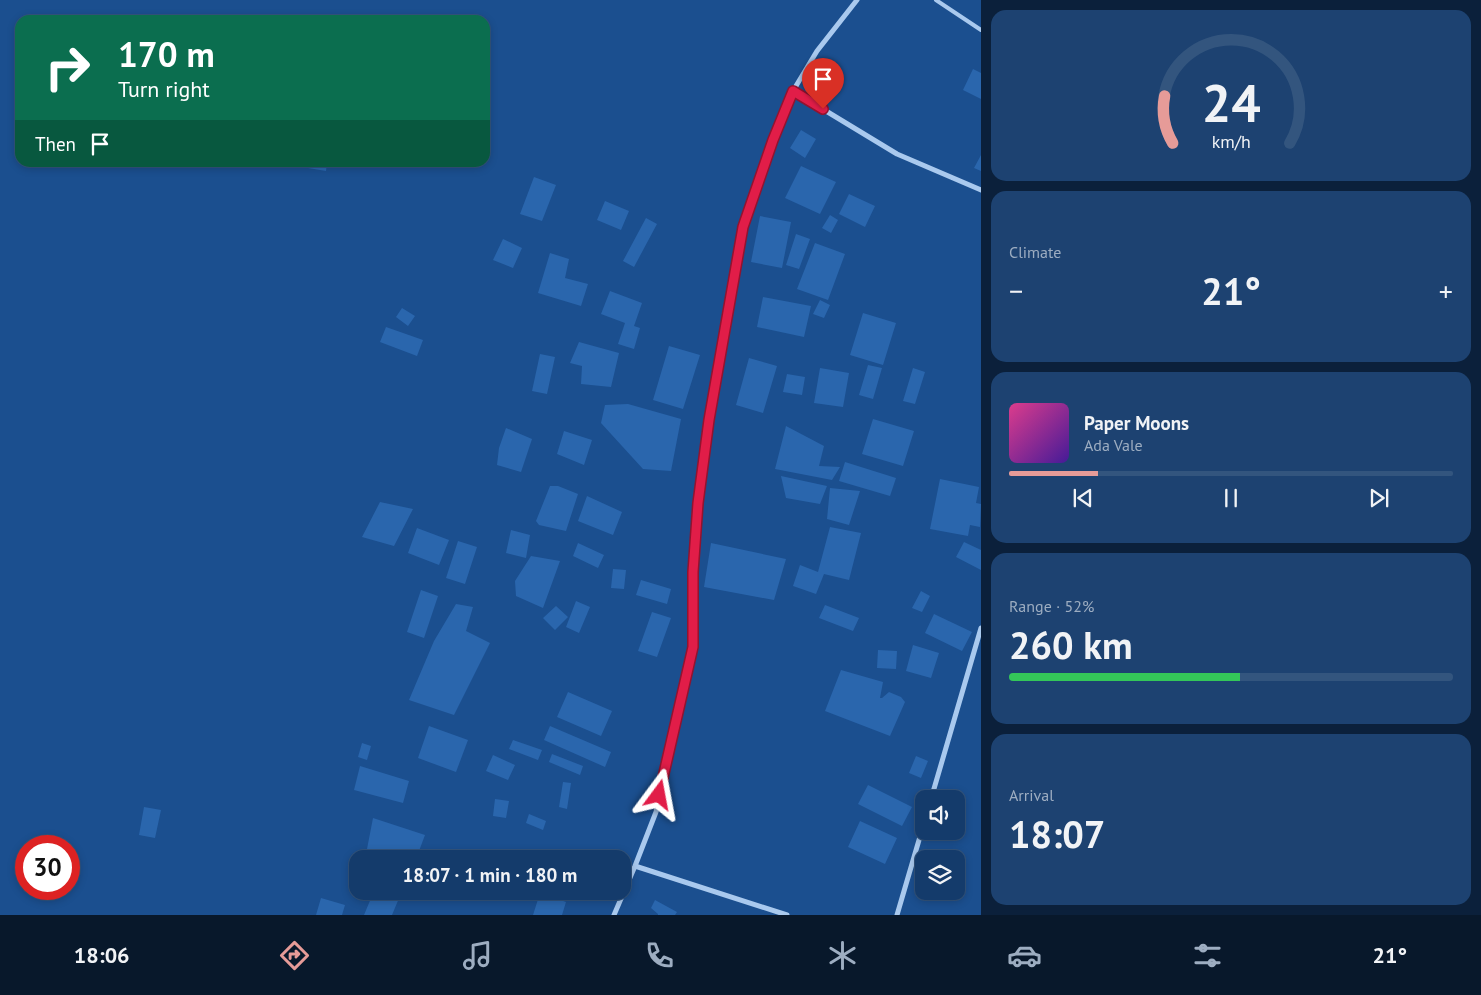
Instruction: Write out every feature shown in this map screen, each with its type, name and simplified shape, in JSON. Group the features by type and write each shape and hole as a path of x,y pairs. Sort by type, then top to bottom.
{"street":[{"path":"614,915 636,866 656,812 693,647 693,572 698,503 709,420 743,227 773,140 793,91 817,51 856,0"},
{"path":"793,91 897,154 981,190"},
{"path":"934,790 981,628"},
{"path":"897,915 919,840"},
{"path":"636,866 787,915"}],"lane":[{"path":"936,0 981,30"}],"building":[{"path":"973,69 981,73 981,99 963,90"},
{"path":"801,130 816,139 805,158 790,148"},
{"path":"981,155 981,171 974,168"},
{"path":"801,166 836,182 820,214 785,198"},
{"path":"302,167 326,167 326,171"},
{"path":"534,177 556,185 542,221 520,214"},
{"path":"849,194 875,206 865,227 839,214"},
{"path":"605,201 629,211 621,230 597,220"},
{"path":"830,215 838,220 831,233 822,228"},
{"path":"760,216 791,222 782,268 751,262"},
{"path":"646,218 657,224 634,267 623,261"},
{"path":"796,234 810,239 799,269 786,265"},
{"path":"503,239 522,248 513,268 493,260"},
{"path":"815,243 845,254 828,300 797,289"},
{"path":"550,253 569,259 565,278 588,284 581,306 538,293"},
{"path":"610,291 642,303 634,326 640,328 634,349 618,344 625,323 601,314"},
{"path":"763,297 811,306 804,337 757,327"},
{"path":"820,300 830,305 824,318 813,314"},
{"path":"402,308 415,316 408,326 396,317"},
{"path":"863,313 896,323 883,365 850,355"},
{"path":"386,327 423,340 417,356 380,342"},
{"path":"579,342 619,353 611,387 581,384 582,366 570,363"},
{"path":"669,346 700,355 683,409 653,400"},
{"path":"540,354 555,357 547,394 532,391"},
{"path":"749,358 777,366 763,413 736,405"},
{"path":"868,365 882,368 873,399 859,395"},
{"path":"820,368 849,373 843,407 814,403"},
{"path":"913,368 925,372 915,404 903,401"},
{"path":"787,374 805,377 802,395 783,392"},
{"path":"628,404 681,419 671,471 643,469 601,423 605,405"},
{"path":"873,419 914,431 903,466 862,454"},
{"path":"786,426 824,446 819,466 840,467 832,480 775,469"},
{"path":"506,428 532,439 521,472 497,465 499,448"},
{"path":"564,431 592,440 584,465 557,454"},
{"path":"845,462 896,478 890,496 839,481"},
{"path":"781,476 827,486 820,504 786,498"},
{"path":"940,479 979,487 976,503 981,504 980,527 970,525 968,536 930,529"},
{"path":"550,486 558,486 578,494 566,531 539,525 536,521"},
{"path":"830,488 860,491 849,525 827,519"},
{"path":"587,496 622,512 613,535 578,521"},
{"path":"380,502 413,509 394,546 362,537"},
{"path":"830,527 861,533 849,580 824,574 816,594 793,586 800,565 818,572"},
{"path":"417,528 449,540 439,565 408,553"},
{"path":"511,530 530,535 526,558 506,553"},
{"path":"458,541 477,547 465,584 446,578"},
{"path":"964,542 981,550 981,570 956,557"},
{"path":"578,543 604,555 598,568 573,556"},
{"path":"711,543 786,559 774,600 704,587"},
{"path":"531,556 560,561 543,608 516,596 515,581"},
{"path":"613,569 626,570 624,589 611,588"},
{"path":"641,580 671,589 667,604 636,595"},
{"path":"421,590 438,596 424,638 407,632"},
{"path":"921,591 930,596 922,612 912,608"},
{"path":"576,601 590,607 579,633 566,627"},
{"path":"456,604 473,607 466,631 490,643 454,715 409,700 434,641"},
{"path":"825,605 859,618 853,631 819,618"},
{"path":"556,606 568,617 555,630 543,618"},
{"path":"652,612 671,618 657,657 638,651"},
{"path":"934,614 972,632 962,651 925,633"},
{"path":"913,645 939,653 931,678 906,671"},
{"path":"878,650 897,651 896,669 877,668"},
{"path":"841,670 883,682 880,698 889,692 901,697 905,702 890,736 825,711"},
{"path":"568,692 612,711 601,736 557,717"},
{"path":"429,726 468,740 456,772 418,758"},
{"path":"550,726 611,752 605,767 544,740"},
{"path":"513,740 542,750 538,760 509,749"},
{"path":"362,743 371,746 367,760 358,757"},
{"path":"552,754 583,766 580,775 549,762"},
{"path":"493,755 515,765 508,780 486,771"},
{"path":"916,756 928,761 921,778 909,773"},
{"path":"360,766 409,781 403,803 354,790"},
{"path":"563,782 571,783 567,809 559,807"},
{"path":"868,785 912,807 902,826 858,804"},
{"path":"495,799 509,801 506,818 493,816"},
{"path":"144,807 161,810 155,838 139,835"},
{"path":"529,814 546,821 543,830 526,823"},
{"path":"373,818 425,835 419,850 367,849"},
{"path":"860,821 897,838 885,864 848,847"},
{"path":"321,898 345,905 342,915 316,915"},
{"path":"370,900 398,900 392,915 364,915"},
{"path":"538,900 560,900 566,902 562,915 533,915"},
{"path":"655,900 677,912 675,915 658,915 651,908"}],"route":[{"path":"659,795 693,647 693,572 698,503 709,420 743,227 773,140 793,91 823,109"}]}
